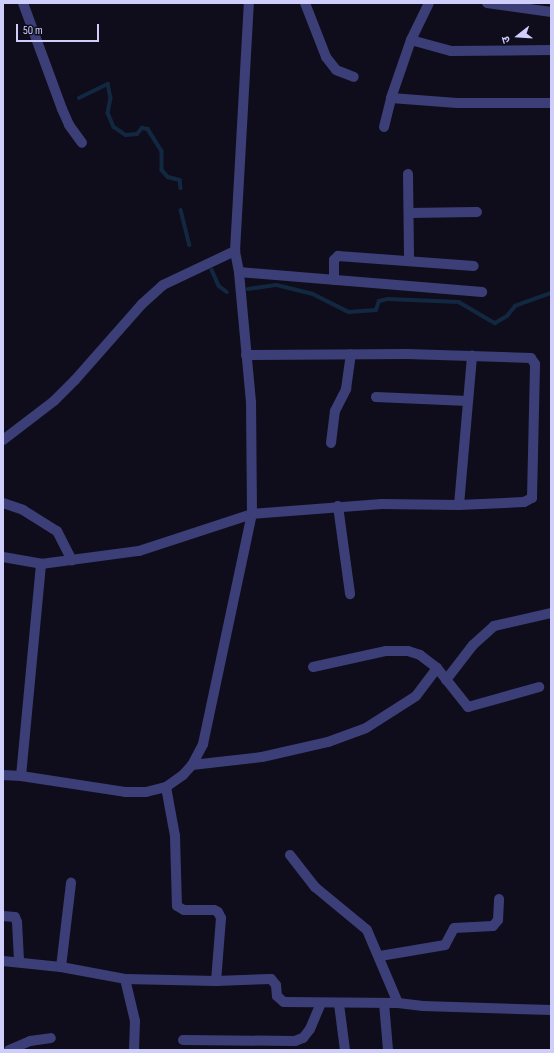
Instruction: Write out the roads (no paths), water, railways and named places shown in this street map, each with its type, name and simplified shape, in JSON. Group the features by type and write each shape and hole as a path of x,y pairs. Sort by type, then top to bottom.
{"street":[{"path":"23,3 62,110 69,125 82,142"},
{"path":"3,775 21,776 125,792 146,792 166,787 192,765 203,744 252,514 253,438 239,272 235,251 249,3"},
{"path":"305,3 326,57 336,70 354,77"},
{"path":"384,127 391,98 411,40 429,3"},
{"path":"487,3 523,5 551,12"},
{"path":"411,40 451,51 551,50"},
{"path":"391,98 457,103 551,103"},
{"path":"408,174 410,261"},
{"path":"409,213 477,212"},
{"path":"3,440 54,401 75,380 142,304 163,285 235,251"},
{"path":"334,280 334,260 338,256 474,266"},
{"path":"239,272 482,292"},
{"path":"3,557 40,564 139,551 252,514 338,506 459,505 524,502 532,498 534,490 534,360 528,356 351,354 246,355"},
{"path":"331,443 336,411 346,389 351,354"},
{"path":"459,505 472,356"},
{"path":"376,397 468,401"},
{"path":"3,503 23,510 57,531 72,560"},
{"path":"338,506 350,594"},
{"path":"21,776 40,564"},
{"path":"446,680 473,645 494,626 551,613"},
{"path":"313,667 386,651 408,651 420,655 437,668 468,707 539,687"},
{"path":"192,765 262,757 328,742 366,728 416,696 437,668"},
{"path":"166,787 175,836 177,906 184,910 214,910 221,918 216,981"},
{"path":"290,855 315,887 367,930 380,956 398,1003"},
{"path":"61,967 71,883"},
{"path":"380,956 446,945 454,928 493,926 498,920 499,900"},
{"path":"3,916 15,917 17,922 19,961"},
{"path":"3,961 19,961 61,967 125,979 216,981 272,979 276,985 277,996 280,1001 339,1004 398,1003 423,1006 551,1010"},
{"path":"125,979 135,1021 134,1050"},
{"path":"183,1040 295,1041 303,1038 310,1029 321,1003"},
{"path":"384,1003 388,1050"},
{"path":"339,1004 345,1050"},
{"path":"9,1050 30,1042 51,1038"}],"waterway":[{"path":"79,98 108,84 111,98 108,113 114,127 126,135 137,134 142,128 148,129 162,151 162,170 168,177 180,180 181,188"},
{"path":"181,210 190,245"},
{"path":"212,270 219,286 227,292"},
{"path":"248,289 277,285 313,294 349,312 376,310 379,301 388,299 459,302 495,323 507,316 515,306 551,293"}]}
